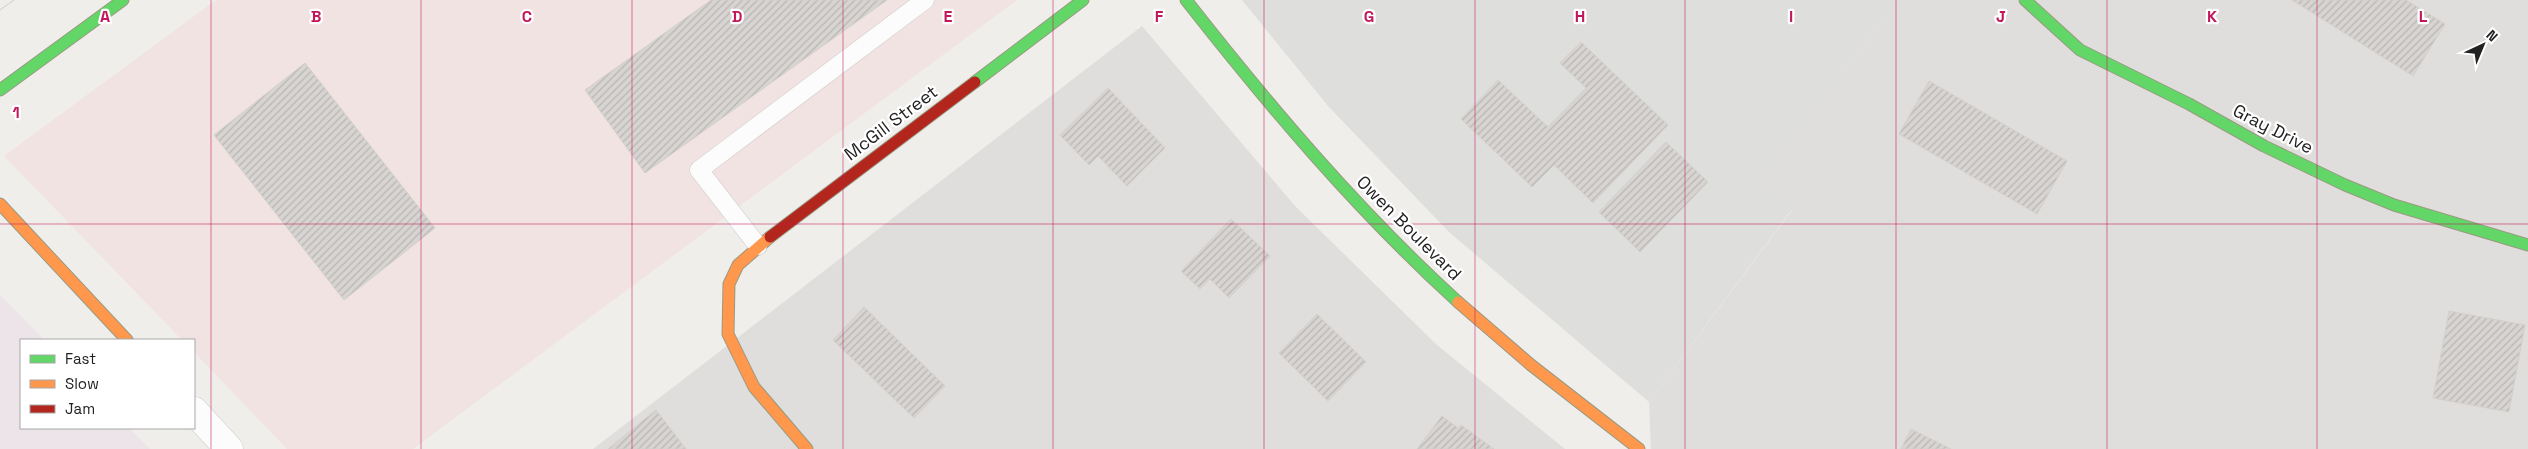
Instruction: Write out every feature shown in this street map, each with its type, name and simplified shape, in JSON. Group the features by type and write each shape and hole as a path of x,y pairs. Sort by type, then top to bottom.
{"street":[{"path":"0,90 123,0"},
{"name":"McGill Street","path":"807,449 754,387 728,334 730,284 738,265 758,246 1083,0"},
{"name":"Owen Boulevard","path":"1186,0 1233,60 1370,216 1467,310 1551,382 1639,449"},
{"name":"Gray Drive","path":"2025,0 2080,50 2190,104 2264,146 2345,185 2394,204 2528,245"},
{"path":"0,204 126,339"},
{"path":"195,412 229,449"}],"lane":[{"path":"758,246 699,170 924,0"}],"shaded area":[{"path":"216,0 1017,0 413,449 287,449 195,353 195,339 181,339 4,156"},
{"path":"1242,0 1899,0 1757,182 1792,209 1649,402 1449,232 1328,106"},
{"path":"1899,0 2528,0 2528,449 1651,449 1649,402 1792,210 1756,182"},
{"path":"1142,26 1296,207 1437,345 1565,449 593,449"},
{"path":"0,295 43,339 20,339 20,429 130,429 150,449 0,449"}],"building":[{"path":"711,0 887,0 645,173 585,90"},
{"path":"2292,0 2406,0 2445,24 2413,76"},
{"path":"1581,42 1668,125 1593,203 1554,165 1532,187 1461,119 1498,80 1548,127 1586,88 1560,63"},
{"path":"305,63 435,228 344,300 214,135"},
{"path":"1929,81 2067,161 2037,214 1899,134"},
{"path":"1108,88 1165,148 1127,186 1098,156 1089,165 1060,135"},
{"path":"1666,142 1708,182 1640,252 1599,212"},
{"path":"1231,219 1270,256 1229,298 1210,279 1200,289 1181,271"},
{"path":"864,307 945,386 914,418 833,340"},
{"path":"2449,311 2525,325 2509,412 2433,398"},
{"path":"1317,314 1366,362 1328,401 1279,353"},
{"path":"656,410 686,449 608,449"},
{"path":"1442,416 1458,428 1461,425 1494,449 1417,449"},
{"path":"1911,429 1951,449 1901,449"}],"tram line":[{"path":"0,10 14,0"}],"traffic: fast":[{"path":"0,90 123,0"},
{"path":"975,82 1083,0"},
{"path":"1186,0 1316,157 1385,231 1458,302"},
{"path":"2025,0 2080,50 2189,104 2264,146 2345,185 2394,205 2528,245"}],"traffic: slow":[{"path":"0,204 126,339"},
{"path":"770,237 738,265 729,284 728,334 754,387 807,449"},
{"path":"1458,302 1531,365 1639,449"}],"traffic: jam":[{"path":"770,237 975,82"}]}
